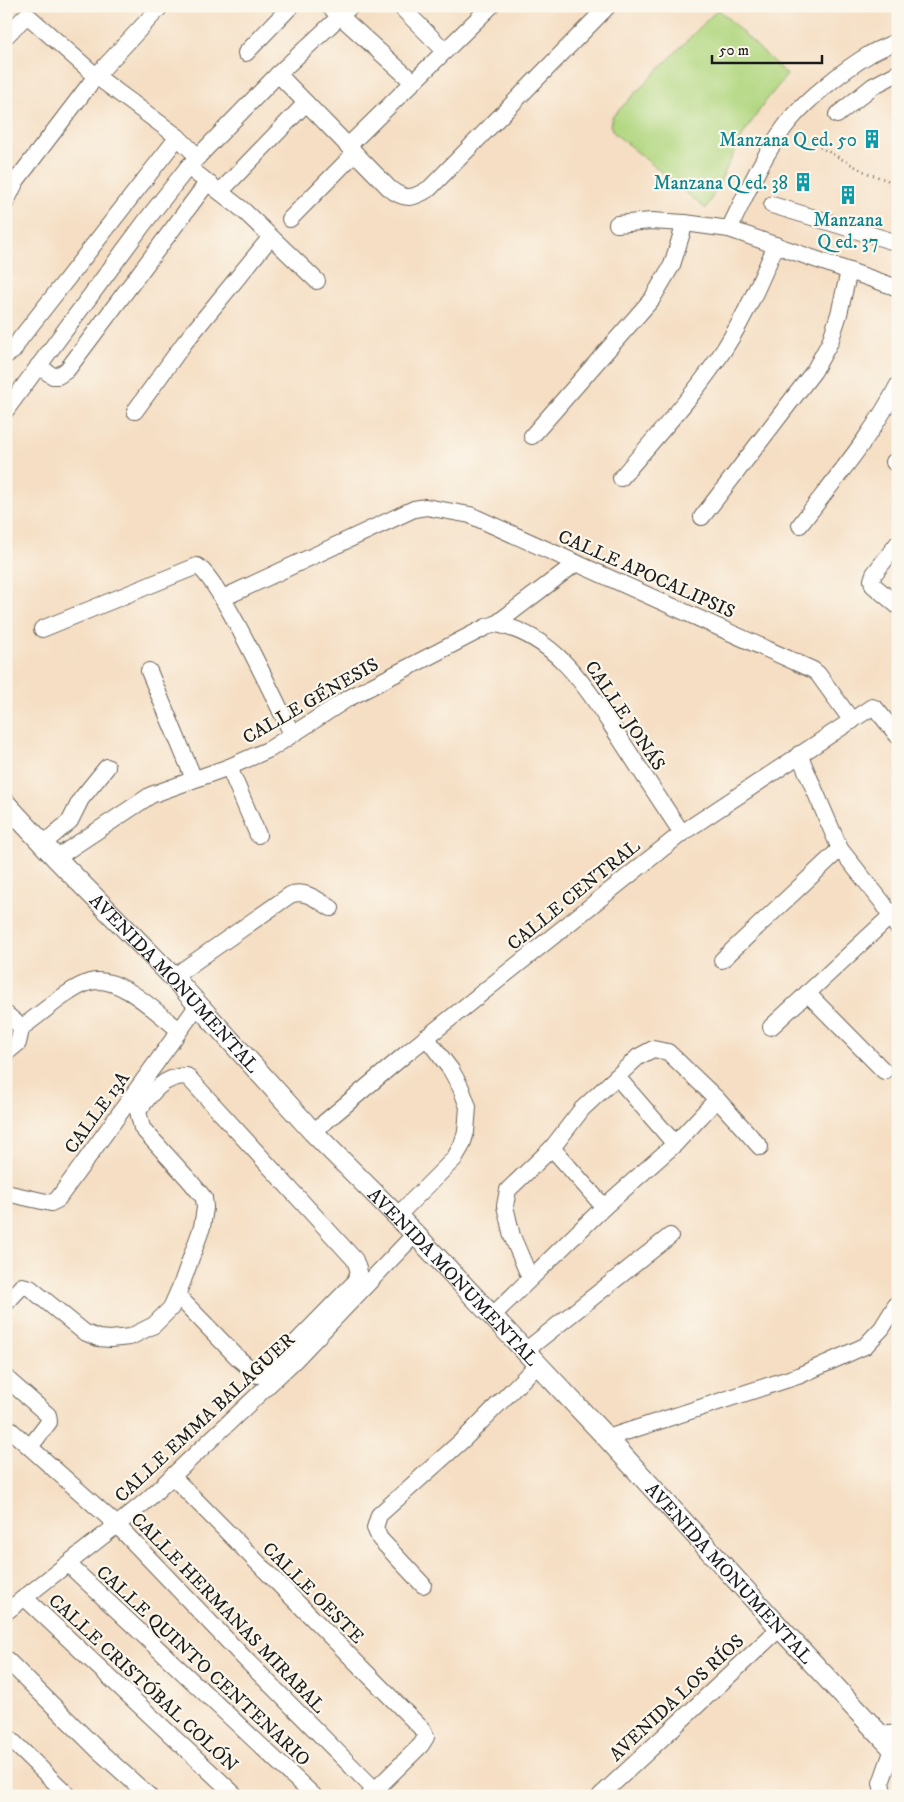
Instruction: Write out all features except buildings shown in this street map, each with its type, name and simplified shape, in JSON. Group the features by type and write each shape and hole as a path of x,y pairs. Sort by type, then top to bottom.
{"main road":[{"name":"AVENIDA MONUMENTAL","path":"6,804 173,977 313,1132 415,1234 607,1438 780,1628 892,1743"}],"street":[{"path":"6,202 11,177 96,76 161,6"},
{"path":"246,53 291,6"},
{"path":"400,6 445,50"},
{"path":"290,219 413,82 491,6"},
{"path":"278,74 399,195 409,198 420,195 430,188 608,6"},
{"path":"6,410 193,162 340,10 413,82"},
{"path":"6,36 31,11 96,76 178,137 193,162 213,187 243,210 317,282"},
{"path":"729,229 765,158 784,127 837,77 871,53 898,42"},
{"path":"837,116 873,86 898,73"},
{"path":"38,366 53,376 58,376 67,370 213,187 306,103"},
{"path":"6,355 13,350 178,137"},
{"path":"772,205 898,243"},
{"path":"617,224 651,222 686,223 729,229 898,288"},
{"path":"532,436 652,299 672,265 686,223"},
{"path":"135,411 185,342 270,238"},
{"path":"621,478 699,384 725,349 748,308 776,245"},
{"path":"702,517 814,371 830,342 849,271"},
{"path":"800,525 862,445 886,409 898,385"},
{"name":"CALLE APOCALIPSIS","path":"223,598 414,509 426,507 470,514 813,670 818,674 852,721"},
{"path":"898,543 874,574 872,580 873,585 898,606"},
{"name":"CALLE GÉNESIS","path":"50,851 151,796 229,767 270,749 347,699 486,627 496,624 576,563"},
{"path":"42,629 197,566 203,569 223,598 292,734"},
{"name":"CALLE JONÁS","path":"496,624 513,627 534,638 570,667 601,709 682,833"},
{"path":"149,671 194,779"},
{"name":"CALLE CENTRAL","path":"313,1132 426,1037 682,833 799,754 872,708 876,709 898,736"},
{"path":"771,1028 807,993 895,918 840,849 799,754"},
{"path":"50,851 70,821 81,799 107,767"},
{"path":"229,767 258,835"},
{"path":"722,960 840,849"},
{"path":"173,977 298,891 331,908"},
{"path":"6,1053 18,1043 22,1026 73,991 89,982 102,980 127,989 179,1030"},
{"path":"807,993 884,1071"},
{"name":"CALLE 13A","path":"6,1193 50,1204 57,1200 198,1005"},
{"path":"6,1014 22,1026"},
{"path":"397,1216 454,1159 462,1146 466,1132 468,1107 461,1088 451,1070 426,1037"},
{"path":"530,1278 512,1236 505,1206 508,1190 552,1148 582,1109 638,1057 653,1049 668,1052 717,1099 760,1147"},
{"path":"6,1303 22,1286 30,1288 84,1332 98,1338 110,1339 130,1337 154,1325 171,1308 202,1227 205,1208 204,1198 142,1128 138,1111 154,1090 176,1076 187,1076 355,1260 359,1272 354,1283 267,1372 258,1376 177,1295"},
{"path":"617,1077 675,1144"},
{"path":"492,1316 604,1207 675,1144 717,1099"},
{"path":"552,1148 604,1207"},
{"name":"CALLE EMMA BALAGUER","path":"6,1612 117,1525 172,1476 295,1360 415,1234"},
{"path":"423,1585 380,1539 375,1528 379,1515 465,1438 531,1358 670,1236"},
{"path":"607,1438 798,1376 865,1346 882,1328 898,1302"},
{"path":"6,1378 48,1415 49,1422 30,1447"},
{"name":"CALLE HERMANAS MIRABAL","path":"6,1426 117,1525 372,1793"},
{"name":"CALLE OESTE","path":"172,1476 226,1533 423,1730 426,1736 421,1745 372,1793"},
{"name":"CALLE QUINTO CENTENARIO","path":"68,1564 314,1796"},
{"name":"CALLE CRISTÓBAL COLÓN","path":"25,1598 236,1796"},
{"name":"AVENIDA LOS RÍOS","path":"600,1796 780,1628"},
{"path":"6,1659 99,1751 150,1796"},
{"path":"6,1735 69,1796"},
{"path":"879,1791 892,1743"}],"path":[{"path":"784,127 867,173 898,184"}],"green space":[{"path":"718,9 787,75 765,102 744,133 706,209 613,132 610,125 612,117"}],"place":[{"name":"Manzana Q ed. 50","path":"872,139"},
{"name":"Manzana Q ed. 38","path":"803,182"},
{"name":"Manzana Q ed. 37","path":"848,195"}]}
